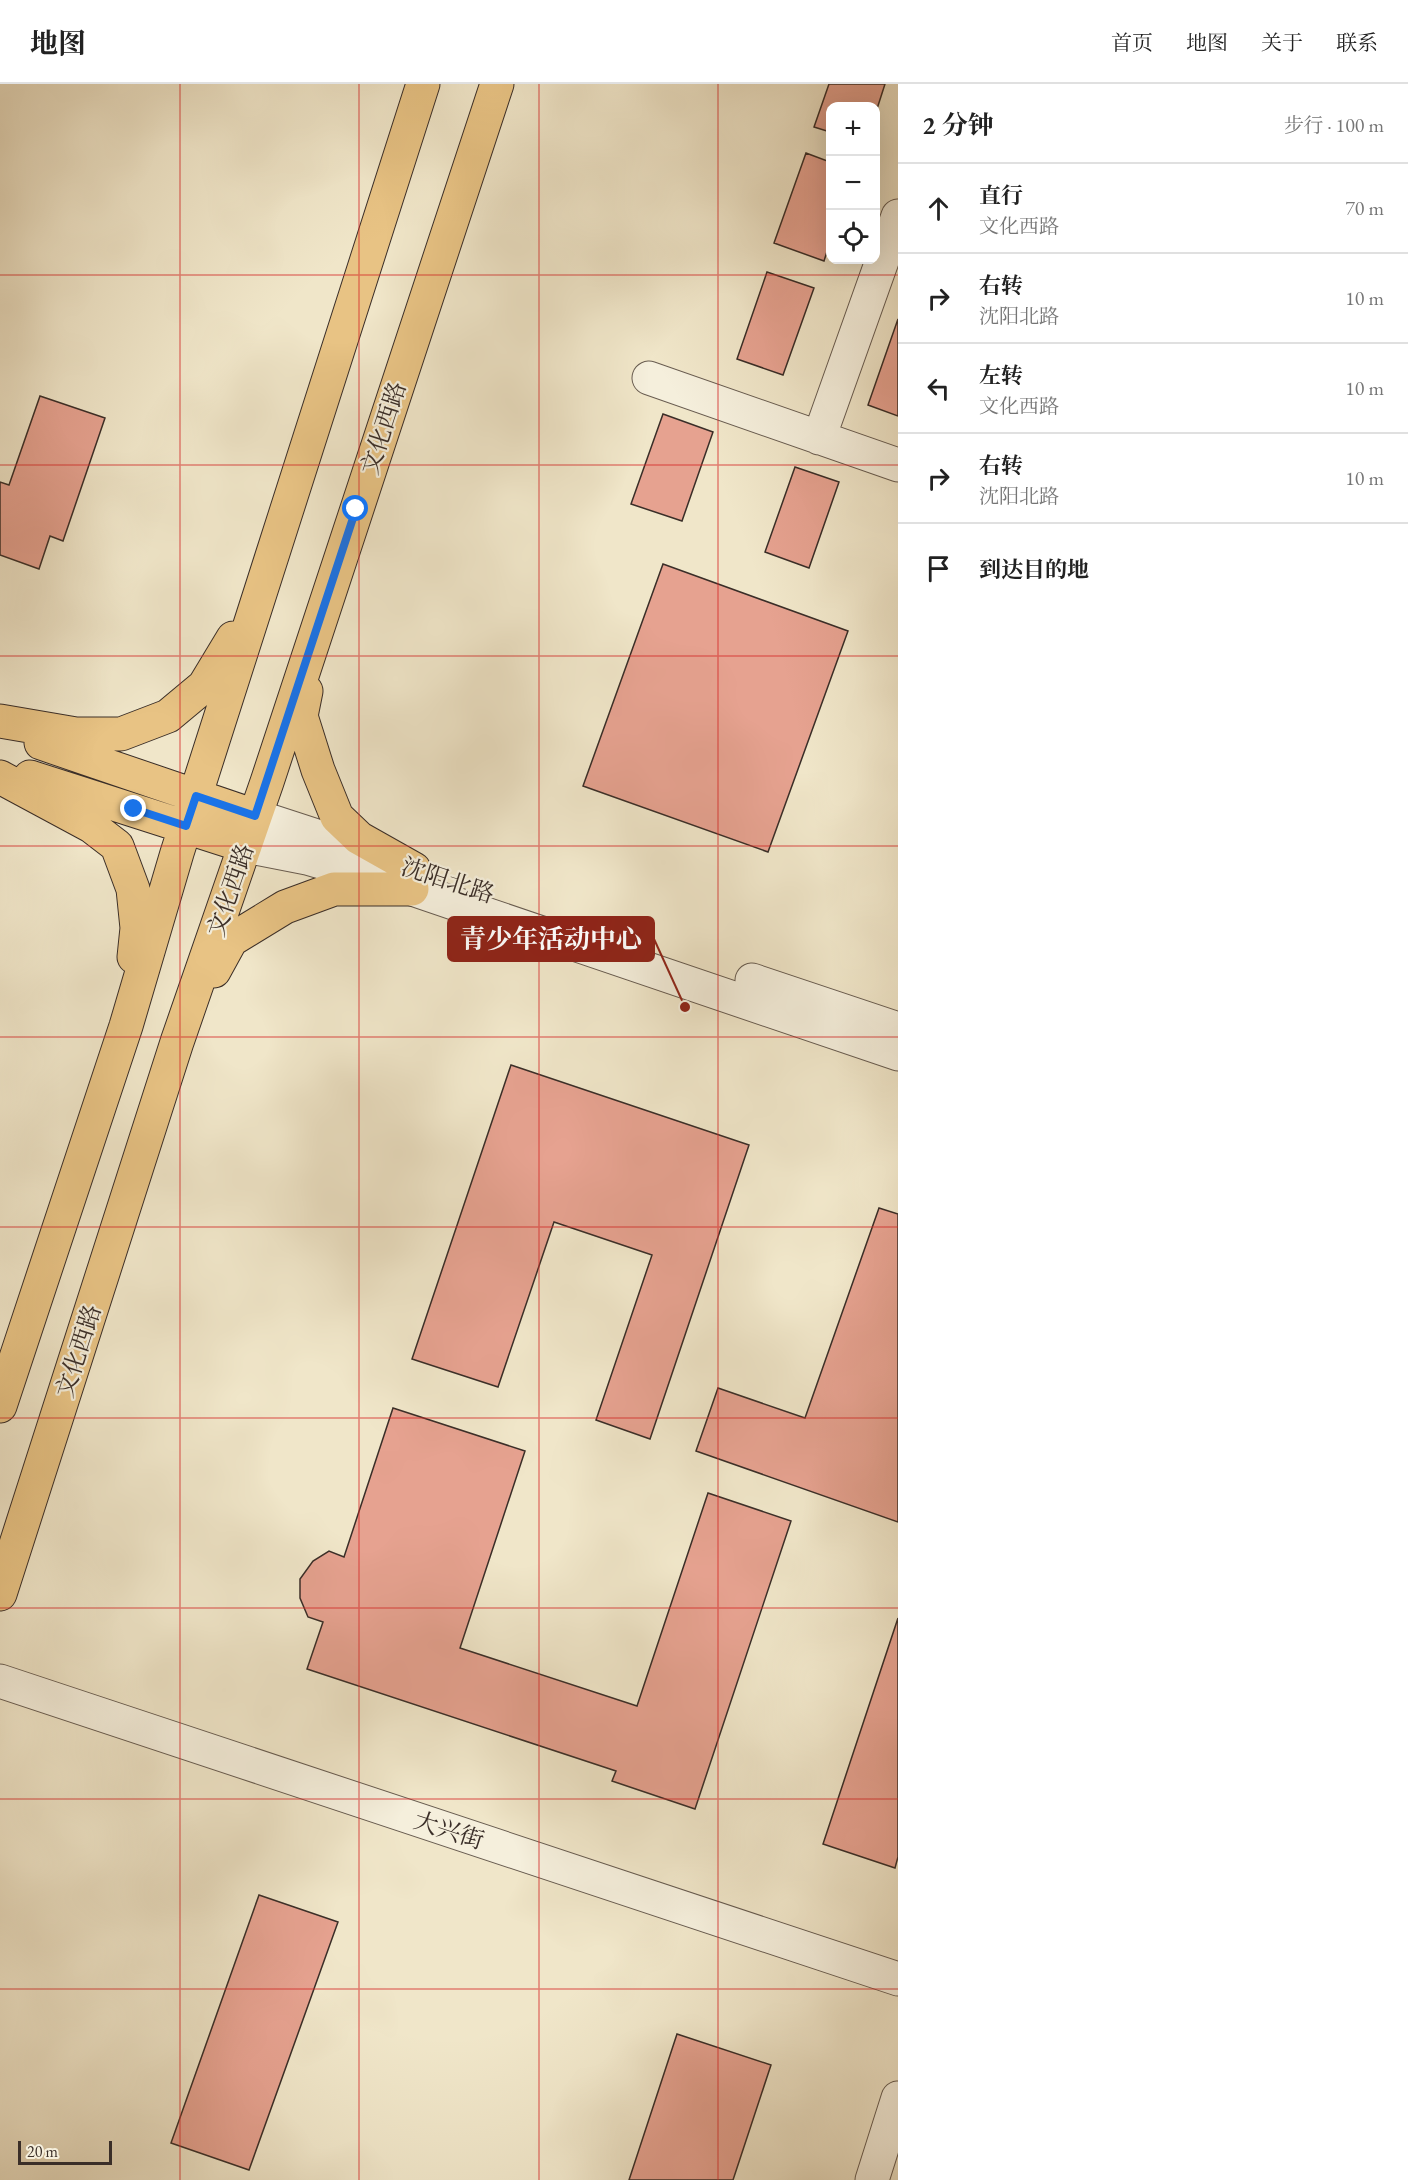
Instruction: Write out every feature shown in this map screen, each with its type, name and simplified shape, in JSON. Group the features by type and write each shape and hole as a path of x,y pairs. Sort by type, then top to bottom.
{"main road":[{"path":"0,1406 126,1026 191,811 423,84"},
{"name":"文化西路","path":"0,1593 177,1042 250,831 496,84"},
{"path":"0,722 76,734 121,734 168,716 204,686 261,593"},
{"path":"319,621 301,716 318,770 337,817 359,838 413,879"},
{"name":"沈阳北路","path":"0,728 191,811 250,831"},
{"name":"沈阳北路","path":"0,767 191,811"},
{"path":"0,777 91,826 117,846 133,889 137,927 126,1026"},
{"path":"177,1042 231,940 285,907 334,889 413,879"}],"street":[{"path":"819,438 898,216"},
{"path":"649,378 898,465"},
{"name":"沈阳北路","path":"250,831 307,858 413,879 898,1029"},
{"name":"沈阳北路","path":"413,879 898,1054"},
{"name":"大兴街","path":"0,1681 898,1979"},
{"path":"872,2180 898,2098"}],"building":[{"path":"829,84 885,84 879,102 826,102 826,131 814,127"},
{"path":"806,153 826,160 826,255 824,261 774,243"},
{"path":"767,272 814,288 783,375 737,359"},
{"path":"898,319 898,416 868,405"},
{"path":"40,396 105,418 63,541 50,536 39,569 0,555 0,482 9,485"},
{"path":"663,414 713,432 682,521 631,504"},
{"path":"795,467 839,482 809,568 765,552"},
{"path":"663,564 848,631 768,852 583,786"},
{"path":"511,1065 749,1145 650,1439 596,1420 652,1255 554,1222 498,1387 412,1359"},
{"path":"879,1208 898,1214 898,1522 696,1451 718,1388 805,1418"},
{"path":"393,1408 525,1451 460,1648 637,1706 708,1493 791,1521 695,1809 612,1781 616,1771 307,1669 323,1622 308,1617 300,1598 300,1579 313,1561 329,1551 344,1557"},
{"path":"898,1618 898,1857 895,1868 823,1844"},
{"path":"259,1895 338,1922 249,2170 171,2143"},
{"path":"677,2034 771,2065 733,2180 629,2180"}],"place":[{"name":"青少年活动中心","path":"685,1007"}],"route":[{"path":"134,809 186,826 196,796 255,816 356,509"}]}
